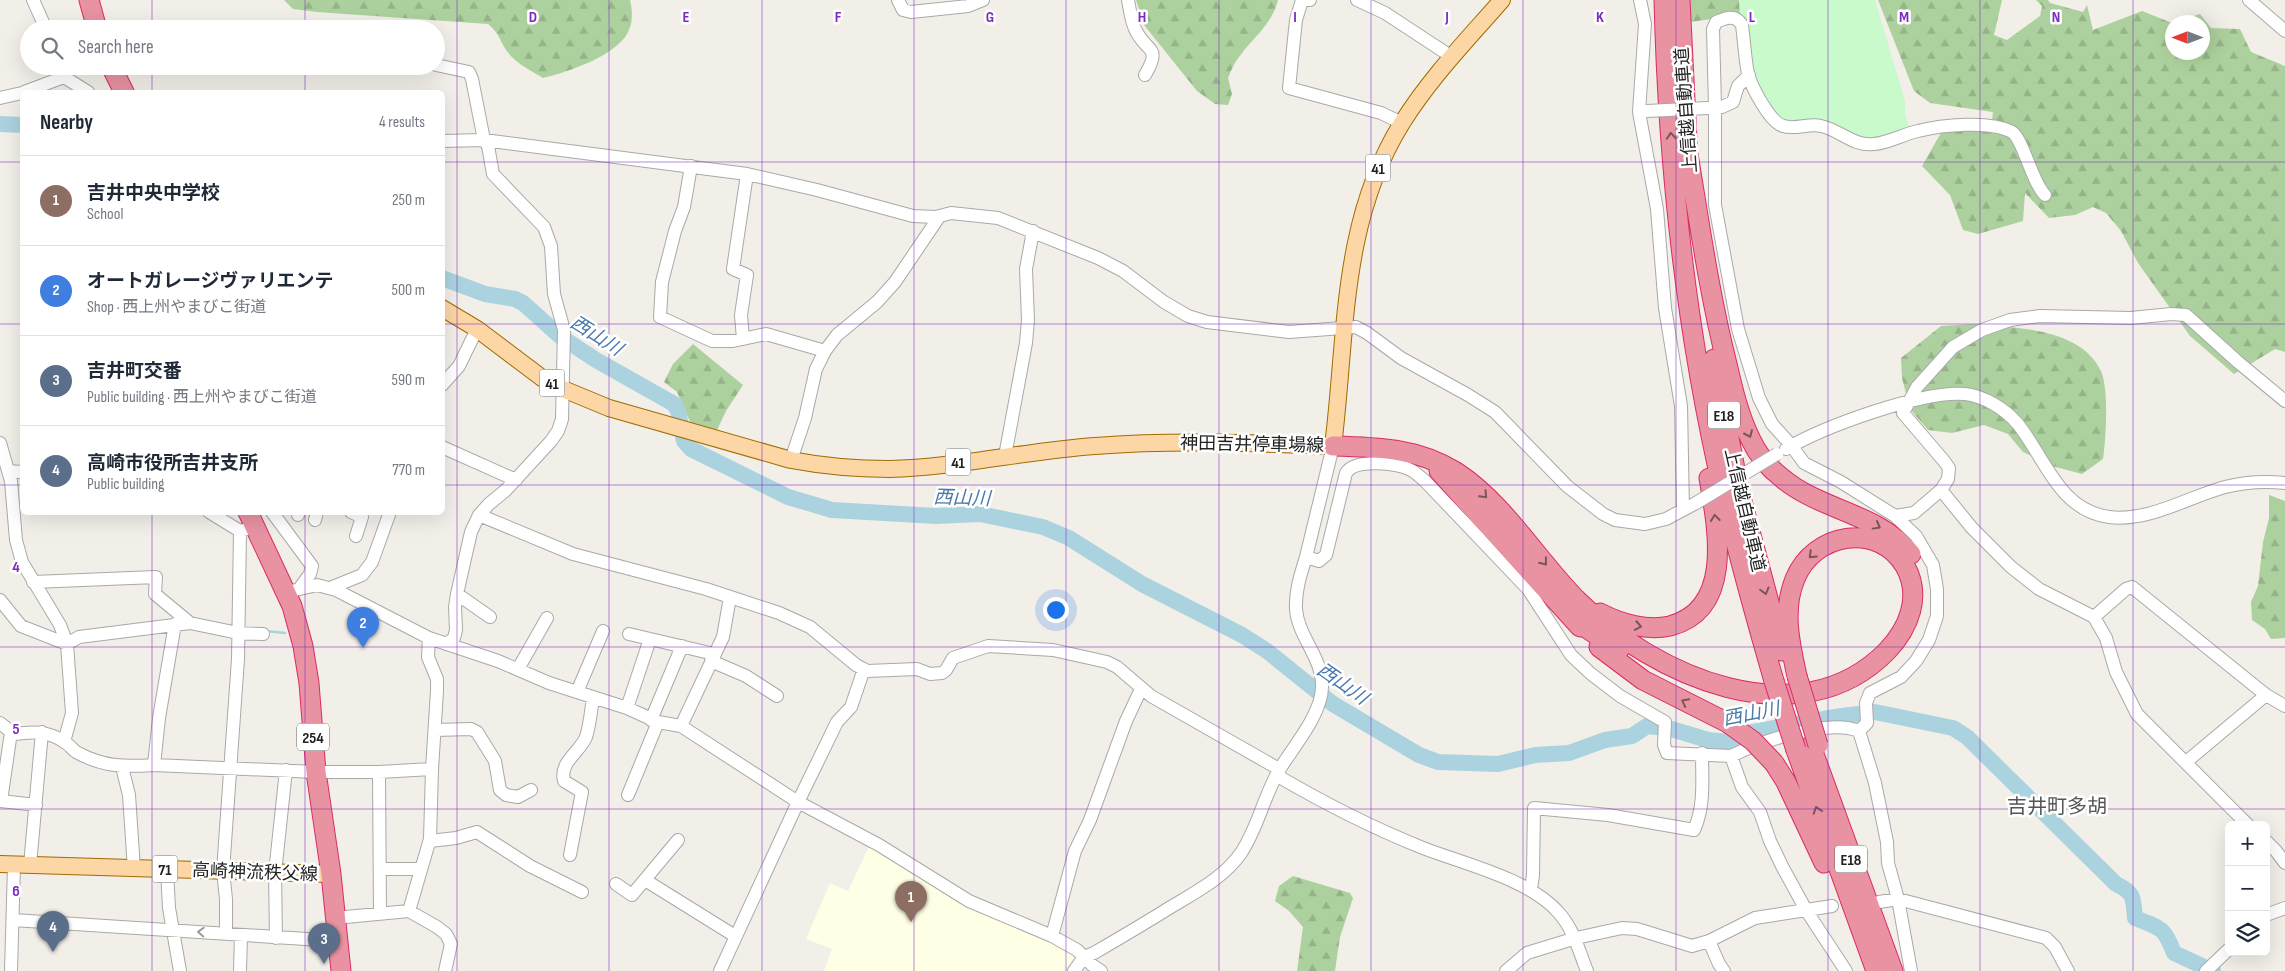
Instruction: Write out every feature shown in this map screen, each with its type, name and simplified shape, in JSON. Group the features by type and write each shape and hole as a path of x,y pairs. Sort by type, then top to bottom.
{"highway":[{"path":"88,0 94,20"},
{"name":"上信越自動車道","path":"1664,0 1667,82 1678,219 1696,353 1712,440 1740,558 1787,678"},
{"name":"上信越自動車道","path":"1680,0 1687,148 1702,284 1724,418 1755,554 1787,678 1876,971"},
{"path":"116,75 123,90"},
{"path":"1573,619 1634,659 1676,682 1725,699 1774,706 1802,704 1829,698 1845,693 1877,674 1898,657 1915,636 1925,606 1922,573 1915,559 1906,548 1878,525 1812,497 1783,479 1760,455 1751,440 1735,396 1722,346 1709,283 1687,148"},
{"path":"1564,587 1594,610 1607,617 1651,628 1678,624 1690,618 1709,596 1714,581 1717,563 1716,529 1681,276 1678,219"},
{"path":"1333,446 1386,448 1412,453 1447,467 1479,490 1539,556 1564,587 1618,635 1679,670 1740,691 1761,694 1799,693 1818,690 1851,677 1882,656 1903,632 1912,606 1910,578 1904,565 1895,554 1883,545 1870,539 1840,538 1814,551 1804,562 1795,578 1788,612 1787,678"},
{"path":"1412,453 1435,467 1456,488 1593,641 1625,668 1663,691 1728,723 1753,741 1774,763 1802,815 1872,971"},
{"name":"254","path":"248,523 293,591 304,646 309,684 316,772 331,874 341,971"},
{"name":"上信越自動車道","path":"1808,747 1893,971"}],"main road":[{"name":"神田吉井停車場線","path":"445,310 477,329 521,364 563,389 609,408 791,460 843,468 888,469 1094,446 1158,442 1333,446 1343,328 1351,263 1359,223 1379,166 1402,123 1452,57 1502,0"},
{"name":"高崎神流秩父線","path":"7,864 331,874"}],"street":[{"path":"33,0 42,20"},
{"path":"898,0 903,10 910,12 968,6 983,0"},
{"path":"1128,0 1134,28 1151,49 1153,61 1145,75"},
{"path":"1310,0 1302,0 1296,20 1290,88 1381,112 1402,123"},
{"path":"1357,0 1385,13 1452,57"},
{"path":"1640,0 1645,24 1644,112 1657,209 1665,308 1681,406 1683,510"},
{"path":"2249,0 2285,31"},
{"path":"1859,731 1867,723 1866,702 1870,693 1901,677 1916,662 1929,640 1937,616 1937,590 1933,565 1916,536 1895,516 1841,482 1804,463 1772,424 1759,398 1738,329 1715,205 1712,108 1713,29 1716,22 1732,17 1742,24 1749,75 1767,111 1777,124 1786,127 1818,125 1831,128 1859,143 1874,144 1918,130 1953,126 1994,127 2012,132 2018,139 2029,167 2045,196"},
{"path":"445,67 469,72 484,140 488,146 493,174 544,227 551,246 554,294 564,330 562,420 558,431 516,480 479,515 470,532 455,607 456,630 454,638 446,644"},
{"path":"66,75 68,79"},
{"path":"1644,112 1712,108 1728,105 1732,102 1738,86 1749,75"},
{"path":"31,90 64,77 85,90"},
{"path":"0,98 20,94"},
{"path":"445,141 484,140 747,174 817,190 913,216 939,217 951,213 990,216 1033,231 1098,258 1123,272 1164,302 1188,316 1207,322 1289,332 1356,327 1367,332 1401,358 1495,412 1567,486 1603,514 1629,523 1646,524 1666,519 1696,503 1791,445 1862,416 1940,395 1966,394 1988,401 2007,413 2018,425 2049,476 2064,493 2090,512 2108,517 2128,518 2147,514 2226,487 2264,481 2285,483"},
{"path":"691,166 684,207 675,231 662,282 660,317 712,341 733,341 766,334 825,351"},
{"path":"743,338 741,314 746,275 733,269 747,174"},
{"path":"791,460 805,418 816,369 825,351 837,335 877,302 895,282 939,217"},
{"path":"1005,456 1026,343 1028,320 1026,270 1033,231"},
{"path":"1895,516 1914,514 1941,490 1948,479 1948,468 1903,413 1917,387 1954,348 1982,330 2010,320 2040,316 2131,318 2186,314 2238,362 2285,401"},
{"path":"445,382 459,366 477,329"},
{"path":"0,442 9,471 16,540 22,562 60,625 67,644 72,713 64,742"},
{"path":"1074,971 1084,957 1094,953 1190,896 1226,869 1241,852 1252,834 1278,772 1320,703 1322,676 1299,623 1296,609 1300,574 1306,557 1333,446"},
{"path":"445,448 516,480"},
{"path":"1306,557 1319,561 1326,555 1349,469 1363,463 1410,470 1424,480 1528,589 1571,654 1590,673 1620,696 1665,722 1664,745 1668,753 1702,753 1731,756 1780,737 1849,727 1859,731"},
{"path":"9,471 20,472"},
{"path":"1941,490 1972,528 2011,567 2039,589 2094,617 2106,638 2116,672 2137,714 2244,821"},
{"path":"220,515 248,523 238,633 238,659 222,871 226,898 226,933"},
{"path":"274,515 312,566 310,574 293,591"},
{"path":"356,536 362,517 358,515"},
{"path":"330,588 362,574 372,562 389,515"},
{"path":"479,515 573,554 730,597 779,613 810,627 856,666 864,669 917,669 930,674 942,673 953,658 988,646 1053,650 1107,662 1117,667 1142,690 1278,772 1310,795 1421,847 1531,889 1559,913 1576,938 1587,971"},
{"path":"33,582 156,577 155,594 190,623"},
{"path":"293,591 317,585 330,588 429,638 518,669 549,683 627,708 655,721 681,726 798,802 879,845 969,901 1052,936 1084,957 1101,971"},
{"path":"2094,617 2126,589 2132,587 2266,695 2285,706"},
{"path":"457,594 490,617"},
{"path":"681,726 723,637 730,597"},
{"path":"0,600 21,626 67,644"},
{"path":"518,669 546,618"},
{"path":"67,644 79,637 190,623 238,633 263,634"},
{"path":"154,765 159,718 175,624"},
{"path":"577,692 603,631"},
{"path":"629,634 682,646 713,657 777,696"},
{"path":"409,911 430,841 437,679 428,657 429,638"},
{"path":"627,708 650,639"},
{"path":"628,795 682,646"},
{"path":"720,971 837,722 851,707 864,669"},
{"path":"1052,936 1075,851 1090,820 1126,721 1142,690"},
{"path":"2186,762 2266,695"},
{"path":"570,855 582,792 564,781 563,775 569,758 586,738 593,698"},
{"path":"0,723 14,734 42,732 64,742 78,753 112,766 154,765 316,772 379,772 432,769"},
{"path":"435,730 471,729 477,732 495,761 500,790 506,794 518,797 531,790"},
{"path":"1859,731 1875,783 1887,842 1888,863 1898,899 1911,971"},
{"path":"12,732 1,801 36,805"},
{"path":"30,865 42,732"},
{"path":"1531,889 1534,808 1608,815 1694,830 1702,804 1702,753"},
{"path":"1731,756 1742,787 1760,812 1770,841 1806,910 1846,971"},
{"path":"122,767 129,795 134,869"},
{"path":"276,938 275,873 286,770"},
{"path":"379,772 380,914"},
{"path":"430,841 456,838 477,832 530,866 582,892"},
{"path":"616,884 632,894 678,840"},
{"path":"2281,848 2285,863"},
{"path":"7,864 13,920 11,971"},
{"path":"380,869 421,869"},
{"path":"167,870 172,930 180,971"},
{"path":"645,880 735,936"},
{"path":"1880,902 1898,899 2046,938 2055,947 2068,971"},
{"path":"1506,971 1527,953 1576,938 1637,929 1692,946 1709,941 1755,918 1832,906"},
{"path":"2270,914 2285,908"},
{"path":"335,918 409,911 446,934 451,944 444,971"},
{"path":"13,920 337,941"},
{"path":"240,971 241,935"},
{"path":"1709,941 1724,971"},
{"path":"2206,971 2225,953"}],"shaded area":[{"path":"870,845 1063,945 1074,953 1074,958 1064,971 824,971 832,949 806,939 830,883 848,891"}],"green space":[{"path":"284,0 630,0 632,17 625,37 617,46 580,66 543,78 514,59 506,50 497,33 488,24 293,9"},
{"path":"1136,0 1278,0 1267,24 1244,50 1233,67 1228,78 1232,94 1228,105 1215,104 1197,91 1144,25"},
{"path":"1689,0 1739,0 1740,15 1690,22"},
{"path":"1740,0 1875,0 1905,101 1905,113 1910,130 1873,142 1778,120 1751,75 1740,18"},
{"path":"1878,0 2002,0 1994,35 2007,40 2040,16 2042,6 2036,0 2048,0 2050,3 2083,12 2087,5 2093,30 2142,11 2165,20 2165,60 2210,60 2210,27 2240,29 2251,52 2285,66 2285,352 2275,349 2234,374 2190,336 2138,263 2121,231 2106,213 2093,207 2075,215 2049,218 2025,193 2023,221 1978,234 1963,230 1950,195 1922,166 1942,131 1991,129 1993,112 1930,103 1914,91"},
{"path":"1973,324 2045,332 2078,346 2091,357 2104,379 2106,427 2103,459 2082,474 2052,466 2023,452 2008,434 1984,425 1952,433 1928,430 1910,409 1902,378 1901,358 1941,326"},
{"path":"693,344 743,385 726,411 717,430 691,424 677,392 664,382 673,364"},
{"path":"2269,495 2285,501 2285,638 2271,639 2265,629 2252,620 2251,602 2258,586 2263,542 2269,518"},
{"path":"1293,876 1350,893 1353,898 1340,937 1335,971 1297,971 1303,927 1289,911 1275,901 1279,886"}],"waterway":[{"name":"西山川","path":"0,124 20,125"},
{"name":"西山川","path":"445,279 485,294 515,299 523,303 561,337 596,360 674,404 678,411 684,441 691,449 788,497 832,510 936,516 980,514 1043,527 1069,538 1142,584 1242,635 1267,651 1333,704 1419,755 1438,762 1498,764 1535,755 1569,753 1605,740 1632,736 1647,726 1668,728 1708,740 1730,742 1752,732 1834,717 1875,712 1953,728 1967,737 2116,884 2130,893 2135,918 2160,929 2167,938 2174,953 2213,971"},
{"path":"266,631 285,633"}],"place":[{"name":"オートガレージヴァリエンテ","path":"363,648"},
{"name":"吉井中央中学校","path":"911,922"},
{"name":"高崎市役所吉井支所","path":"53,952"},
{"name":"吉井町交番","path":"324,964"}],"district":[{"name":"吉井町多胡","path":"2057,806"}]}
